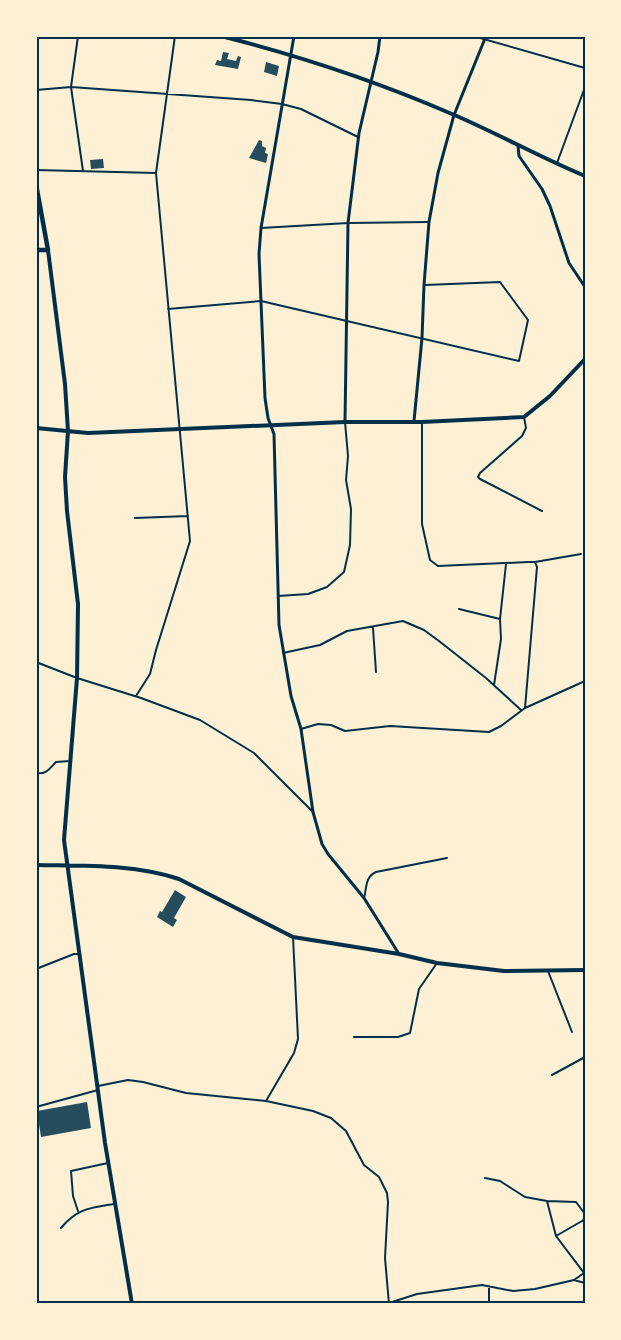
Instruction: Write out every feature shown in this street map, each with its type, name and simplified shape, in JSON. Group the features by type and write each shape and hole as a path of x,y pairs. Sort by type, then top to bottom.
{"main road":[{"path":"221,36 291,54 372,81 454,115 585,176"},
{"path":"36,184 60,339 68,430 65,477 67,511 78,603 77,678 64,840 81,954 97,1088 132,1304"},
{"path":"36,250 48,250"},
{"path":"36,428 88,433 524,417 550,396 585,359"},
{"path":"36,865 125,867 163,874 179,879 293,936 399,954 437,963 504,971 585,970"}],"street":[{"path":"78,36 71,87 83,171"},
{"path":"136,696 150,674 190,541 156,173 175,36"},
{"path":"294,36 262,211 260,254 265,398 274,434 278,597 283,653 291,696 301,729 313,812 322,844 364,898 399,954"},
{"path":"278,597 308,594 327,587 344,572 350,545 351,509 346,480 348,456 345,422 348,223 359,137 380,36"},
{"path":"473,36 585,68"},
{"path":"414,421 429,222 438,173 454,115 485,38"},
{"path":"36,90 71,87 282,104 301,109 359,137"},
{"path":"556,164 585,87"},
{"path":"518,146 519,156 542,189 550,206 569,264 585,287"},
{"path":"36,170 156,173"},
{"path":"261,228 348,223 429,222"},
{"path":"168,309 261,301 519,361 528,320 500,282 423,285"},
{"path":"524,417 526,428 522,436 478,477 542,511"},
{"path":"422,422 422,524 430,560 438,566 506,564 535,562 581,554"},
{"path":"135,518 188,516"},
{"path":"525,708 537,567 535,562"},
{"path":"494,685 501,639 500,620 506,564"},
{"path":"459,609 500,620"},
{"path":"283,653 320,645 347,631 373,628 397,621 415,626 439,641 494,685 521,711"},
{"path":"373,628 376,672"},
{"path":"36,662 200,720 254,753 313,812"},
{"path":"301,729 318,724 331,725 345,731 390,726 489,732 525,708 585,681"},
{"path":"36,773 46,772 56,762 70,761"},
{"path":"364,898 367,879 376,872 447,858"},
{"path":"266,1101 294,1053 298,1039 293,936"},
{"path":"36,969 74,954 81,954"},
{"path":"354,1037 398,1036 410,1033 419,989 437,963"},
{"path":"548,971 572,1032"},
{"path":"552,1075 585,1057"},
{"path":"36,1107 128,1080 186,1093 266,1101 313,1111 331,1119 346,1131 364,1165 379,1177 387,1193 385,1258 389,1304 417,1294 482,1285 513,1291 535,1289 574,1280 585,1273 556,1236 547,1201"},
{"path":"78,1211 73,1196 71,1171 108,1163"},
{"path":"484,1178 500,1181 525,1197 547,1201 576,1202 584,1210 584,1220 556,1236"},
{"path":"61,1228 78,1211 114,1204"},
{"path":"574,1280 585,1283"},
{"path":"489,1286 489,1304"}],"building":[{"path":"223,52 229,53 227,59 236,61 238,56 241,57 238,69 215,65 217,60 221,61"},
{"path":"266,62 279,66 277,76 264,72"},
{"path":"259,140 266,148 265,153 268,154 266,163 249,158"},
{"path":"103,159 104,168 91,169 90,160"},
{"path":"175,890 186,897 174,918 177,920 173,927 157,917"},
{"path":"87,1102 91,1128 41,1137 37,1111"}]}
